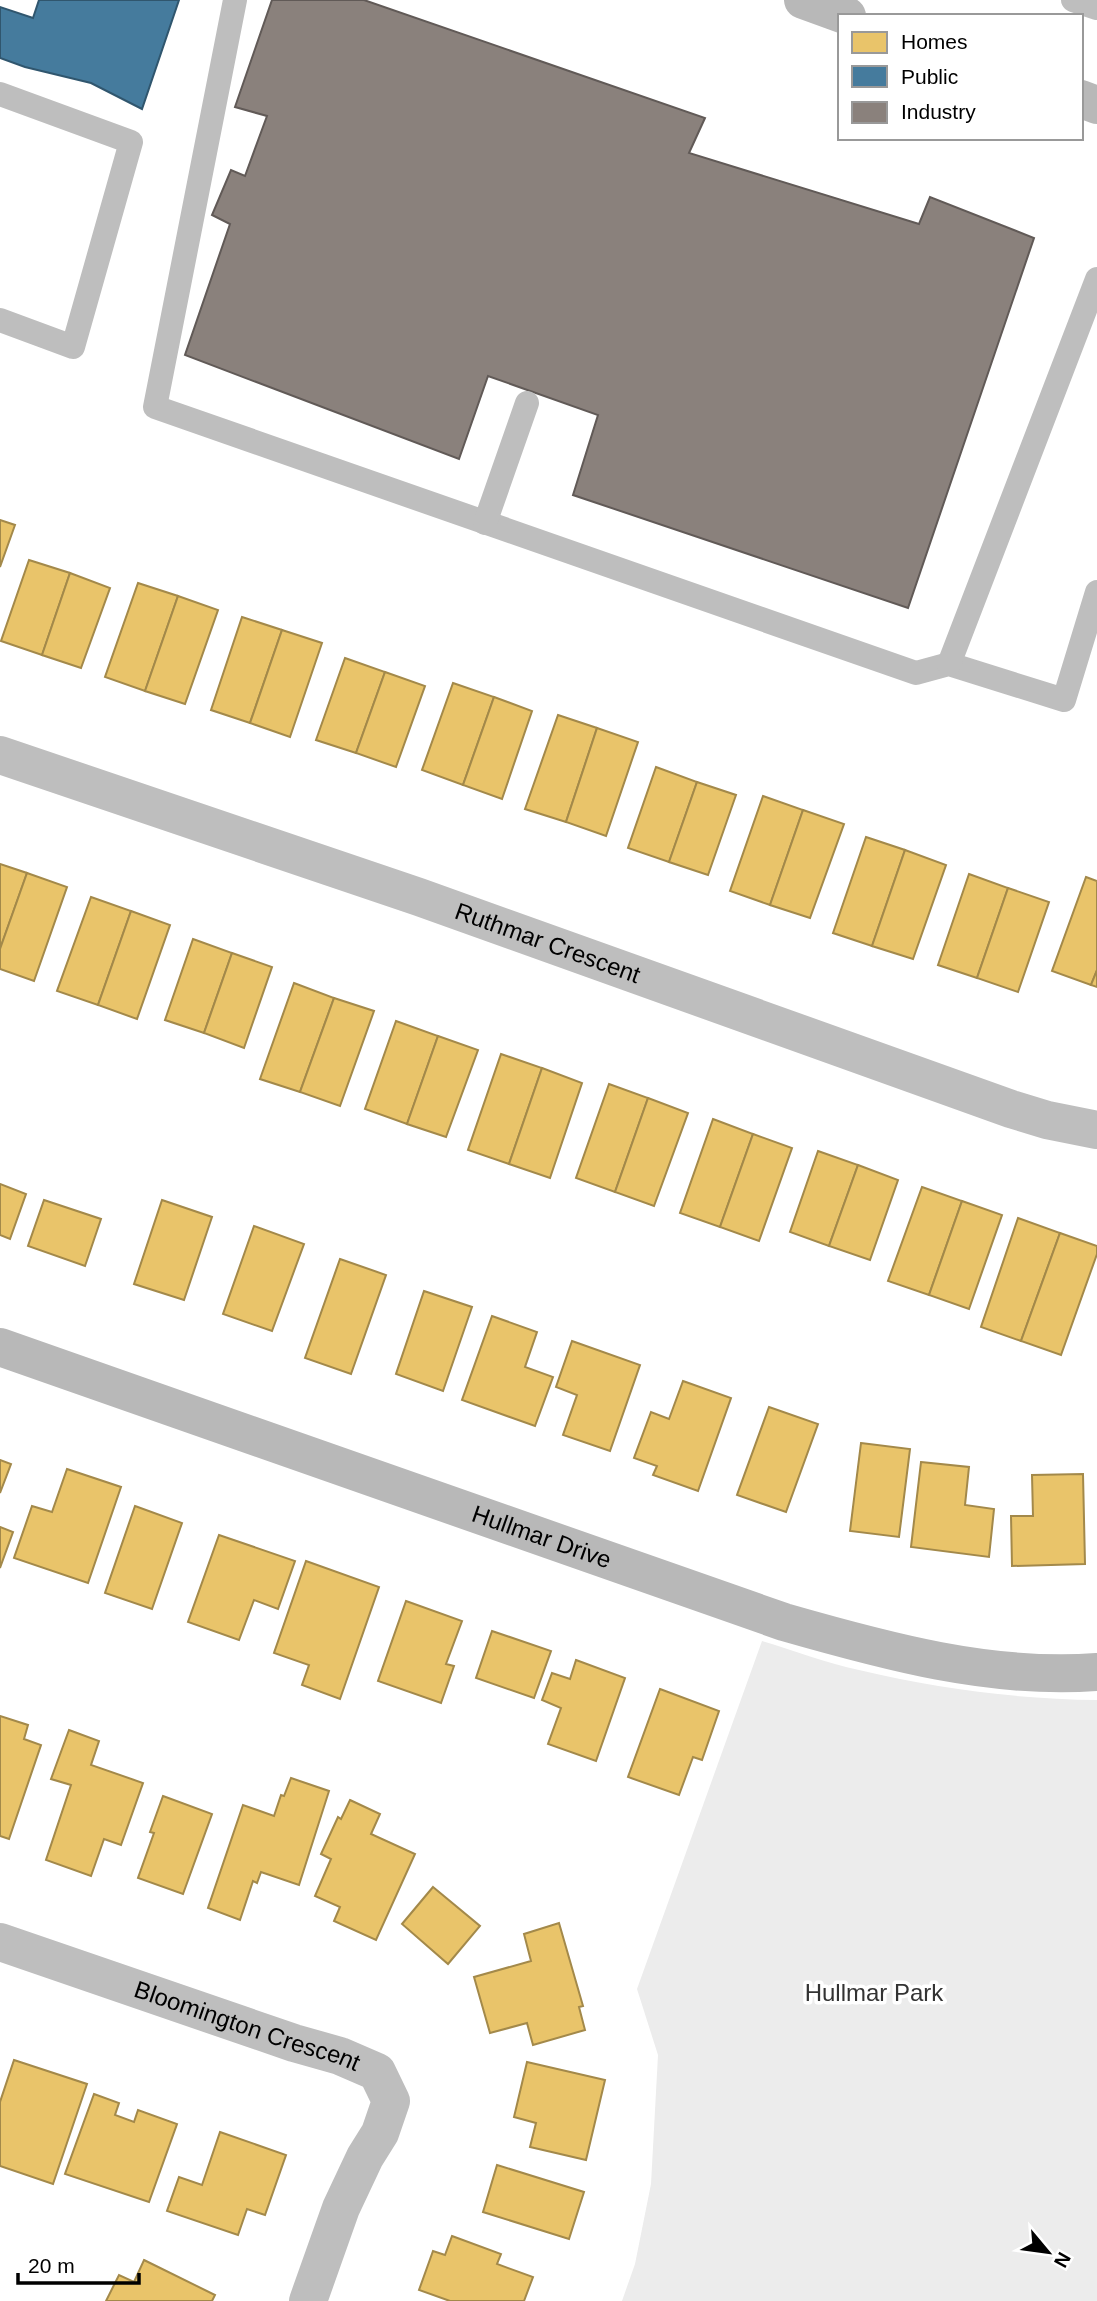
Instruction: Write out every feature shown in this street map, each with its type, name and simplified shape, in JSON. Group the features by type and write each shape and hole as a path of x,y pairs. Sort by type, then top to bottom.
{"street":[{"path":"803,0 842,14"},
{"name":"Ruthmar Crescent","path":"0,755 419,897 1011,1109 1047,1121 1097,1130"},
{"name":"Hullmar Drive","path":"0,1347 784,1622 887,1651 945,1662 1009,1670 1075,1674 1097,1672"},
{"name":"Bloomington Crescent","path":"0,1942 294,2043 340,2056 377,2072 391,2101 380,2133 365,2157 341,2208 308,2301"}],"lane":[{"path":"235,0 155,407 916,673 949,664 1064,700 1097,592"},
{"path":"1073,0 1097,8"},
{"path":"0,94 131,142 73,347 0,320"},
{"path":"949,664 1097,279"},
{"path":"485,523 527,403"}],"green space":[{"name":"Hullmar Park","path":"762,1641 847,1667 918,1683 1007,1695 1097,1700 1097,2301 622,2301 635,2264 651,2184 658,2055 637,1989"}],"building: Homes":[{"path":"0,520 15,525 0,567"},
{"path":"29,560 70,573 42,655 1,641"},
{"path":"70,573 110,588 81,668 42,655"},
{"path":"138,583 178,596 145,691 105,677"},
{"path":"178,596 218,610 185,704 145,691"},
{"path":"242,617 282,630 250,723 211,710"},
{"path":"282,630 322,643 290,737 250,723"},
{"path":"345,658 385,672 356,753 316,740"},
{"path":"385,672 425,686 396,767 356,753"},
{"path":"453,683 494,697 463,785 422,770"},
{"path":"494,697 532,711 502,799 463,785"},
{"path":"558,715 597,728 566,822 525,809"},
{"path":"597,728 638,742 606,836 566,822"},
{"path":"656,767 697,782 669,862 628,848"},
{"path":"697,782 736,795 708,875 669,862"},
{"path":"763,796 803,810 770,905 730,891"},
{"path":"803,810 844,824 810,918 770,905"},
{"path":"866,837 905,850 872,946 833,933"},
{"path":"905,850 946,865 913,959 872,946"},
{"path":"0,864 27,873 0,949"},
{"path":"27,873 67,887 34,981 0,969 0,949"},
{"path":"969,874 1008,888 977,978 938,965"},
{"path":"1086,877 1097,881 1097,970 1091,985 1052,971"},
{"path":"1008,888 1049,902 1018,992 977,978"},
{"path":"91,897 131,911 98,1005 57,991"},
{"path":"131,911 170,925 137,1019 98,1005"},
{"path":"193,939 232,953 204,1033 165,1020"},
{"path":"232,953 272,967 244,1048 204,1033"},
{"path":"1097,970 1097,987 1091,985"},
{"path":"294,983 334,998 300,1092 260,1079"},
{"path":"334,998 374,1011 340,1106 300,1092"},
{"path":"396,1021 438,1036 407,1124 365,1109"},
{"path":"438,1036 478,1050 446,1137 407,1124"},
{"path":"501,1054 542,1068 509,1164 468,1150"},
{"path":"542,1068 582,1083 550,1178 509,1164"},
{"path":"609,1084 648,1098 615,1192 576,1178"},
{"path":"648,1098 688,1113 654,1206 615,1192"},
{"path":"713,1119 753,1134 720,1227 680,1213"},
{"path":"753,1134 792,1148 759,1241 720,1227"},
{"path":"818,1151 858,1165 829,1246 790,1232"},
{"path":"858,1165 898,1180 870,1260 829,1246"},
{"path":"0,1184 26,1194 10,1239 0,1235"},
{"path":"922,1187 962,1201 929,1295 888,1281"},
{"path":"44,1200 101,1219 85,1266 28,1246"},
{"path":"162,1200 212,1217 184,1300 134,1284"},
{"path":"962,1201 1002,1215 969,1309 929,1295"},
{"path":"1018,1218 1060,1233 1021,1341 981,1327"},
{"path":"254,1226 304,1244 272,1331 223,1314"},
{"path":"1060,1233 1097,1246 1097,1254 1061,1355 1021,1341"},
{"path":"340,1259 386,1275 351,1374 305,1358"},
{"path":"424,1291 472,1307 443,1391 396,1374"},
{"path":"492,1316 537,1332 525,1367 553,1377 535,1426 462,1400"},
{"path":"572,1341 640,1365 610,1451 563,1435 577,1395 556,1387"},
{"path":"683,1381 731,1398 698,1491 653,1475 657,1466 634,1458 651,1412 669,1419"},
{"path":"769,1407 818,1424 786,1512 737,1495"},
{"path":"861,1443 910,1449 899,1537 850,1531"},
{"path":"0,1460 11,1464 0,1493"},
{"path":"921,1462 969,1467 965,1505 994,1509 989,1557 911,1547"},
{"path":"67,1469 121,1487 88,1583 14,1558 32,1506 52,1512"},
{"path":"1083,1474 1085,1564 1012,1566 1011,1516 1033,1516 1032,1475"},
{"path":"135,1506 182,1523 152,1609 105,1593"},
{"path":"0,1527 13,1532 0,1568"},
{"path":"219,1535 295,1561 278,1609 254,1600 239,1640 188,1622"},
{"path":"306,1561 379,1587 340,1699 302,1685 309,1665 274,1653"},
{"path":"406,1601 462,1621 446,1664 454,1666 441,1703 378,1681"},
{"path":"492,1631 551,1651 534,1698 476,1678"},
{"path":"576,1660 625,1678 596,1761 548,1744 561,1708 542,1700 552,1673 570,1679"},
{"path":"660,1689 719,1711 702,1760 693,1757 679,1795 628,1777"},
{"path":"0,1716 28,1725 24,1739 41,1745 9,1839 0,1836"},
{"path":"69,1730 99,1741 91,1765 143,1783 121,1845 104,1839 91,1876 46,1860 71,1785 51,1779"},
{"path":"291,1778 329,1791 299,1885 261,1872 257,1883 253,1881 240,1920 208,1908 243,1805 274,1816 281,1795 284,1796"},
{"path":"163,1796 212,1814 183,1894 138,1878 154,1833 150,1832"},
{"path":"350,1800 380,1814 371,1834 415,1854 376,1940 334,1921 340,1907 315,1896 331,1859 321,1854 338,1817 341,1819"},
{"path":"433,1887 480,1926 448,1964 402,1924"},
{"path":"559,1923 583,2006 579,2007 585,2030 533,2045 527,2023 490,2033 474,1977 531,1961 524,1934"},
{"path":"14,2060 87,2084 53,2184 0,2166 0,2102"},
{"path":"527,2062 605,2080 586,2160 530,2147 536,2123 514,2117"},
{"path":"94,2094 119,2103 115,2115 134,2122 138,2110 177,2124 149,2202 65,2174"},
{"path":"220,2132 286,2155 265,2215 247,2209 238,2235 167,2211 179,2177 202,2185"},
{"path":"497,2165 584,2192 569,2239 483,2212"},
{"path":"452,2236 501,2254 497,2264 533,2277 524,2301 450,2301 419,2290 433,2251 445,2255"},
{"path":"144,2260 215,2295 212,2301 106,2301 119,2275 134,2282"}],"building: Public":[{"path":"39,0 179,0 142,109 91,83 0,58 0,7 33,18"}],"building: Industry":[{"path":"272,0 364,0 705,118 689,153 919,224 930,197 1034,238 908,608 573,495 598,415 488,376 459,459 185,355 230,224 212,215 231,170 245,176 267,116 235,107"}]}
